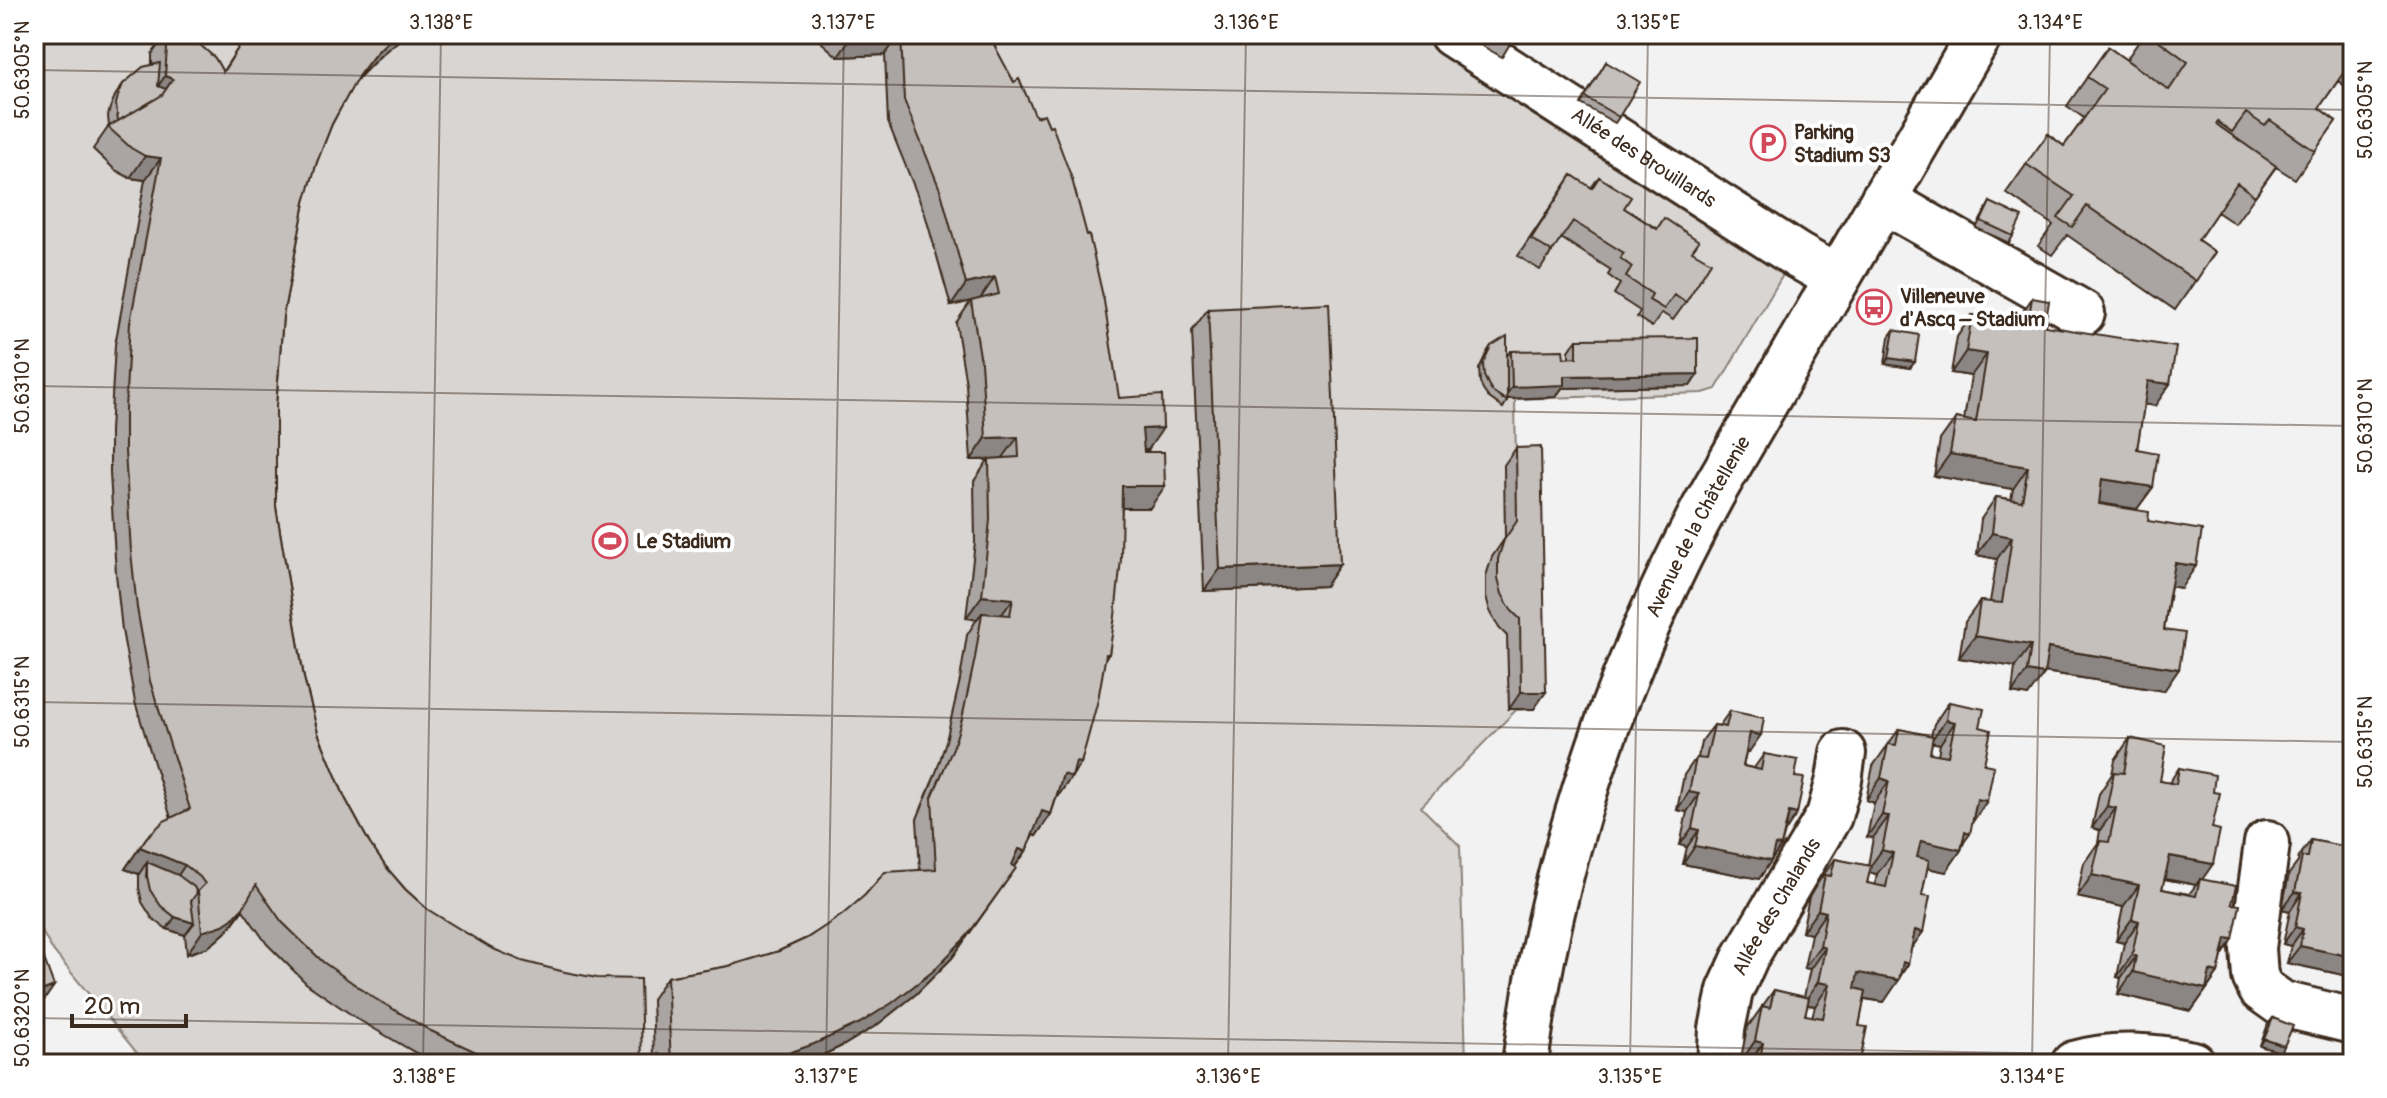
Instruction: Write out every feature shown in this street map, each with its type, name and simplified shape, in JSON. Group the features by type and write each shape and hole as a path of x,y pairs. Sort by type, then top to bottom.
{"street":[{"name":"Allée des Brouillards","path":"1452,34 1837,278"},
{"name":"Avenue de la Châtellenie","path":"1525,1064 1538,972 1558,881 1620,689 1658,601 1697,521 1980,34"},
{"path":"1883,200 2082,313"},
{"name":"Allée des Chalands","path":"1720,1064 1722,1029 1730,991 1746,956 1829,816 1843,753"},
{"path":"2267,843 2253,948 2255,976 2261,989 2282,1004 2353,1021"},
{"path":"2074,1064 2110,1057 2140,1056 2193,1064"}],"shaded area":[{"name":"Le Stadium","path":"34,34 1415,34 1784,273 1716,389 1703,393 1515,399 1516,464 1534,709 1516,710 1421,807 1460,846 1466,1064 146,1064 51,948 34,917"}],"building":[{"path":"168,34 184,36 198,43 215,58 223,72 242,42 251,34 395,34 359,75 332,124 305,202 283,316 276,406 276,507 304,678 318,733 345,798 370,844 405,889 427,909 491,948 522,961 597,978 640,979 642,1064 516,1064 476,1052 431,1031 374,998 323,962 282,922 256,885 243,908 232,919 202,932 198,891 205,884 200,877 185,865 140,847 164,821 190,809 150,681 137,608 125,451 130,323 161,158 145,156 131,148 108,127 162,95 173,79 165,76"},
{"path":"901,34 980,34 985,42 991,39 1014,82 1019,79 1036,117 1044,114 1049,126 1052,125 1089,235 1104,301 1119,398 1162,395 1163,428 1142,429 1144,452 1164,452 1165,486 1122,486 1121,559 1115,616 1109,654 1106,654 1098,700 1081,763 1076,762 1072,777 1063,774 1051,814 1042,811 1026,851 1019,849 1012,865 1016,868 967,936 932,972 892,1003 860,1023 814,1044 758,1064 671,1064 667,977 729,966 779,951 807,938 842,915 885,872 936,869 932,797 962,719 982,613 1010,615 1013,599 982,596 990,520 989,459 1019,457 1018,437 986,438 981,362 971,301 999,294 995,277 966,284 941,192 904,100"},
{"path":"1491,34 1516,34 1511,45"},
{"path":"2150,34 2353,34 2353,59 2319,108 2336,121 2315,151 2270,120 2265,126 2246,113 2232,132 2218,122 2216,124 2276,166 2255,196 2237,183 2198,240 2215,252 2196,281 2087,206 2072,227 2058,218 2074,196 2026,164 2048,134 2064,146 2105,89 2087,77 2108,47 2169,90 2188,62"},
{"path":"1606,62 1640,82 1619,117 1585,97"},
{"path":"160,63 158,86 166,89 162,95 118,121 116,104 123,84 143,67"},
{"path":"1572,175 1592,188 1599,177 1631,197 1624,208 1657,229 1664,218 1699,241 1692,251 1711,262 1686,302 1674,295 1664,309 1649,300 1652,294 1626,277 1632,267 1620,258 1624,253 1573,221 1552,252 1531,239"},
{"path":"1990,202 2022,217 2013,236 1981,221"},
{"path":"2032,298 2049,301 2045,326 2176,347 2170,384 2148,381 2137,449 2158,453 2153,487 2102,479 2099,504 2149,512 2148,521 2202,530 2196,566 2175,563 2168,601 2164,630 2185,633 2179,669 2048,648 2044,674 2027,671 2031,645 1975,636 1980,601 2002,603 2012,537 1992,533 1996,497 2022,501 2028,467 1950,454 1956,418 1976,422 1987,354 1966,351 1972,315 2028,323"},
{"path":"1329,303 1340,564 1220,569 1208,309"},
{"path":"1894,330 1919,335 1915,362 1889,358"},
{"path":"1507,336 1507,401 1492,391 1484,376 1483,363 1491,346"},
{"path":"1698,338 1698,374 1564,376 1564,385 1512,387 1511,351 1563,350 1564,358 1577,357 1577,339"},
{"path":"1541,447 1546,692 1521,692 1520,619 1502,594 1498,559 1504,540 1517,521 1516,448"},
{"path":"1949,702 1984,709 1980,727 1991,730 1984,764 1994,766 1987,801 1977,799 1970,834 1965,832 1961,850 1921,841 1917,857 1929,860 1922,895 1930,896 1923,932 1915,930 1908,964 1903,962 1899,980 1858,973 1855,988 1866,991 1859,1026 1867,1027 1860,1061 1852,1060 1851,1064 1759,1064 1763,1043 1755,1041 1762,1006 1770,1008 1774,990 1809,998 1805,1015 1823,1018 1830,984 1818,982 1825,948 1820,946 1826,912 1818,910 1825,875 1831,876 1835,859 1871,866 1867,883 1886,887 1893,853 1882,850 1889,816 1882,815 1889,781 1881,778 1888,744 1896,745 1899,729 1933,736 1930,753 1948,756 1955,722 1946,720"},
{"path":"1730,711 1764,718 1761,735 1750,733 1743,766 1761,770 1764,754 1798,760 1795,777 1804,778 1797,814 1789,812 1781,846 1775,845 1771,861 1695,846 1699,830 1692,828 1699,794 1689,792 1696,758 1706,759 1714,725 1726,727"},
{"path":"2130,738 2166,746 2160,781 2176,784 2179,768 2215,775 2213,792 2220,793 2212,828 2220,830 2213,864 2170,856 2162,889 2196,896 2200,879 2236,886 2232,904 2240,905 2233,939 2226,938 2218,973 2210,971 2206,989 2133,972 2136,956 2132,955 2139,921 2132,919 2139,885 2092,875 2100,841 2109,842 2116,808 2107,806 2114,772 2124,773"},
{"path":"2311,840 2347,847 2343,864 2353,867 2353,957 2300,946 2303,929 2295,927 2302,893 2295,892 2302,857 2308,857"},
{"path":"147,862 178,875 194,887 197,893 191,901 194,923 175,917 161,906 150,890"},
{"path":"34,931 54,986 34,994"},
{"path":"2273,1018 2293,1026 2284,1046 2264,1039"},
{"path":"659,1054 659,1064 642,1064 642,1059"}],"place":[{"name":"Parking Stadium S3","path":"1768,143"},
{"name":"Villeneuve d'Ascq – Stadium","path":"1874,307"},
{"name":"Le Stadium","path":"610,541"}]}
